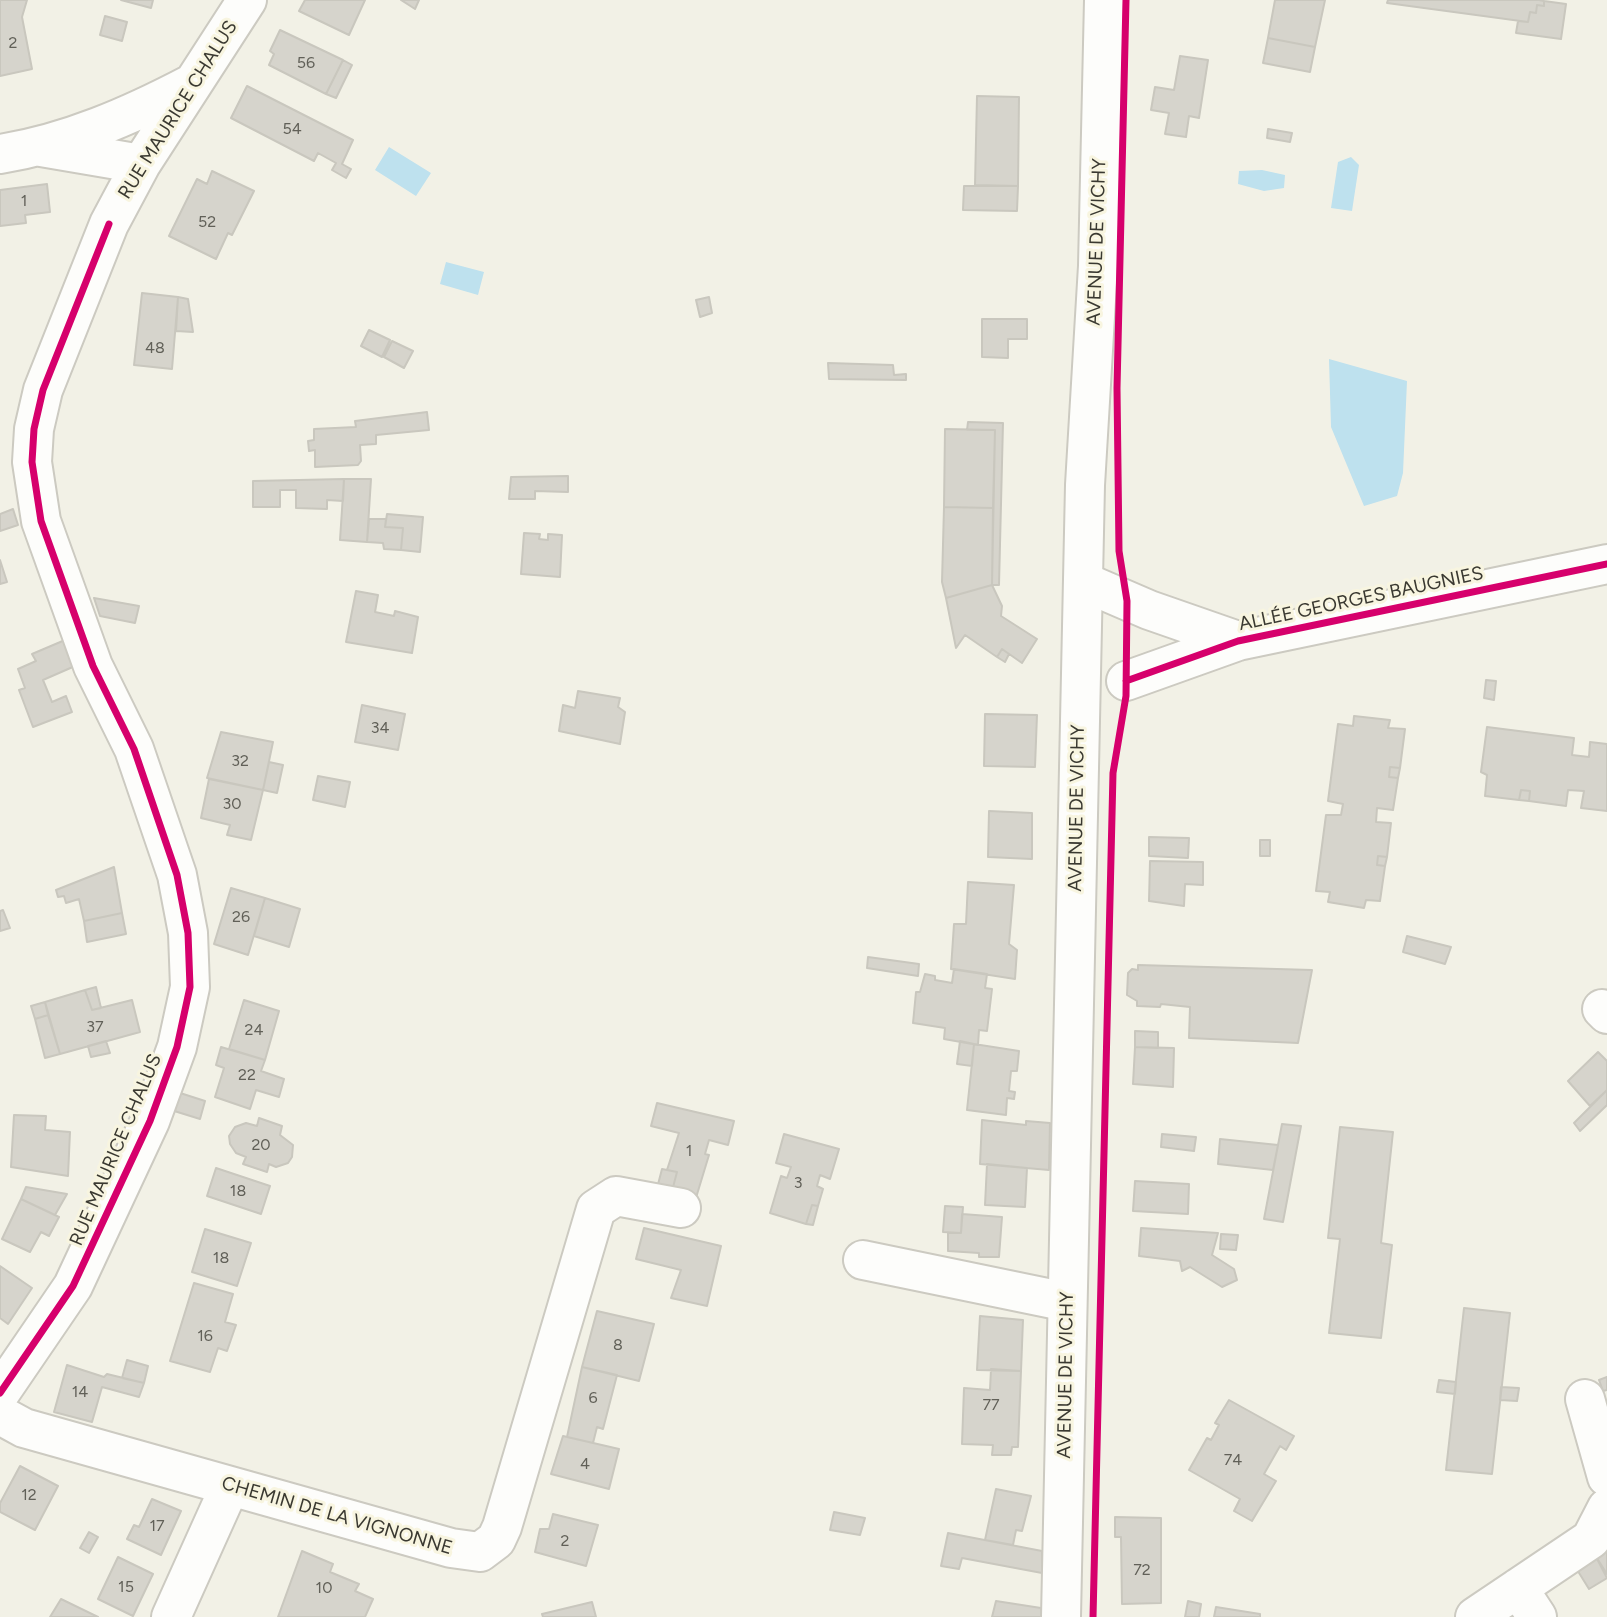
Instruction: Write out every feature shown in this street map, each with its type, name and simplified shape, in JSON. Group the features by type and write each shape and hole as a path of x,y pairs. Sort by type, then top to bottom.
{"street":[{"name":"RUE MAURICE CHALUS","path":"0,1394 73,1286 150,1121 177,1047 190,987 188,933 177,875 134,749 93,666 41,521 32,462 34,429 43,390 109,224 141,164 247,0"},
{"name":"AVENUE DE VICHY","path":"1061,1617 1085,485 1098,267 1104,0"},
{"path":"0,154 41,148 137,112 192,83"},
{"path":"41,148 141,164"},
{"name":"ALLÉE GEORGES BAUGNIES","path":"1126,681 1238,641 1607,564"},
{"name":"ALLÉE GEORGES BAUGNIES","path":"1084,582 1149,610 1238,641"},
{"name":"CHEMIN DE LA VIGNONNE","path":"0,1415 24,1428 451,1548 468,1552 488,1548 502,1527 596,1209 616,1196 681,1209"},
{"path":"863,1260 1067,1302"},
{"path":"1585,1399 1607,1477"},
{"path":"171,1617 230,1486"},
{"path":"1475,1617 1527,1602 1591,1539 1607,1508"}],"water":[{"path":"389,147 431,173 416,196 375,170"},
{"path":"1351,157 1359,165 1352,211 1331,208 1338,162"},
{"path":"1262,170 1285,175 1284,188 1264,191 1238,184 1239,171"},
{"path":"446,262 484,272 478,295 440,284"},
{"path":"1329,359 1407,381 1403,473 1397,496 1364,506 1331,427"}],"building":[{"path":"0,0 27,0 22,17 32,69 0,76"},
{"path":"121,0 153,0 151,8"},
{"path":"305,0 365,0 349,35 299,11"},
{"path":"401,0 419,0 415,9"},
{"path":"1275,0 1325,0 1315,47 1268,38"},
{"path":"1388,0 1539,0 1544,1 1544,6 1537,5 1536,13 1530,12 1528,22 1387,3"},
{"path":"1544,1 1566,4 1561,39 1516,33 1518,21 1528,22 1530,12 1536,13 1537,5 1544,6"},
{"path":"105,16 127,22 122,41 100,35"},
{"path":"280,30 343,60 326,94 269,65 274,54 270,51"},
{"path":"1268,38 1315,47 1310,72 1263,63"},
{"path":"1180,56 1208,60 1199,118 1189,116 1186,137 1165,134 1169,113 1151,110 1155,87 1174,90"},
{"path":"343,60 352,65 336,98 326,94"},
{"path":"247,86 353,140 342,164 351,169 346,178 332,170 336,163 318,153 314,161 231,118"},
{"path":"977,96 1019,97 1018,186 975,185"},
{"path":"1268,129 1292,133 1290,142 1267,138"},
{"path":"212,171 254,191 232,235 228,233 216,259 169,236 197,179 207,184"},
{"path":"47,184 50,212 25,215 26,223 0,226 0,190"},
{"path":"964,186 1018,186 1017,211 963,210"},
{"path":"142,293 178,297 172,369 134,365"},
{"path":"178,297 188,299 193,332 176,331"},
{"path":"709,297 712,313 700,317 696,300"},
{"path":"982,319 1027,319 1027,339 1008,339 1008,358 982,357"},
{"path":"369,330 390,340 382,357 361,346"},
{"path":"392,341 413,351 404,368 384,357"},
{"path":"828,363 893,365 894,375 906,374 906,380 829,379"},
{"path":"427,412 429,430 376,435 376,444 360,445 361,461 358,465 315,467 315,450 309,451 308,441 314,440 314,429 356,427 355,421"},
{"path":"968,422 1003,423 999,585 992,585 995,430 967,430"},
{"path":"945,429 995,430 993,508 944,507"},
{"path":"568,476 568,492 535,491 535,499 509,499 511,477"},
{"path":"344,479 343,501 327,500 327,509 296,508 296,490 280,490 280,507 253,507 253,481"},
{"path":"344,479 371,479 367,542 340,540"},
{"path":"944,507 993,508 992,585 946,598 942,582"},
{"path":"13,509 18,525 0,531 0,514"},
{"path":"387,514 423,517 420,552 401,550 403,528 385,527"},
{"path":"369,519 386,519 385,527 403,528 401,550 384,549 383,543 367,542"},
{"path":"524,533 540,534 539,539 548,540 548,534 562,535 560,577 521,574"},
{"path":"0,560 7,582 0,584"},
{"path":"992,585 1002,606 1001,616 1037,639 1022,663 1002,649 997,657 965,635 956,648 946,598"},
{"path":"356,591 378,595 375,612 394,616 395,611 418,617 412,653 346,642"},
{"path":"94,598 139,606 135,623 100,616"},
{"path":"65,640 75,666 43,680 52,702 66,696 72,712 33,727 19,690 25,688 18,669 36,661 32,654"},
{"path":"1002,649 1009,654 1005,662 997,657"},
{"path":"1486,680 1496,681 1494,700 1484,698"},
{"path":"578,691 620,698 618,707 625,712 620,744 559,731 563,705 575,708"},
{"path":"362,705 405,714 398,750 355,742"},
{"path":"985,714 1037,715 1035,767 984,766"},
{"path":"1354,716 1390,720 1388,728 1405,729 1400,768 1390,767 1389,777 1398,778 1393,810 1377,808 1376,822 1391,823 1387,857 1378,856 1377,865 1385,866 1380,901 1366,900 1364,908 1328,902 1330,892 1316,891 1326,815 1341,815 1343,804 1328,801 1338,724 1353,726"},
{"path":"1487,727 1574,738 1572,755 1589,757 1590,742 1607,744 1607,811 1581,808 1584,791 1568,790 1566,806 1529,801 1530,791 1521,790 1519,800 1485,796 1487,775 1481,772"},
{"path":"221,732 273,742 263,790 207,778"},
{"path":"269,762 283,765 277,793 263,790"},
{"path":"1390,767 1400,768 1398,778 1389,777"},
{"path":"318,776 350,782 345,807 313,800"},
{"path":"209,779 263,790 251,840 227,835 230,825 201,818"},
{"path":"1521,790 1530,791 1529,801 1519,800"},
{"path":"989,811 1032,813 1032,859 988,857"},
{"path":"1149,837 1189,838 1188,858 1149,856"},
{"path":"1260,840 1270,840 1270,856 1260,856"},
{"path":"1378,856 1387,857 1385,866 1377,865"},
{"path":"1150,861 1203,862 1203,885 1185,884 1184,906 1149,901"},
{"path":"114,867 122,913 84,921 79,899 66,903 64,896 58,897 56,890"},
{"path":"968,882 1014,885 1009,944 1017,950 1015,979 951,969 954,924 966,924"},
{"path":"231,888 265,898 248,955 214,944"},
{"path":"265,898 300,909 289,947 254,936"},
{"path":"3,910 10,928 0,931 0,911"},
{"path":"122,913 126,934 87,942 84,921"},
{"path":"1407,936 1451,947 1445,964 1403,952"},
{"path":"868,957 919,964 918,976 867,968"},
{"path":"1138,965 1312,970 1298,1043 1189,1038 1190,1007 1161,1004 1160,1007 1137,1006 1137,1001 1127,995 1128,973 1132,969 1138,970"},
{"path":"954,969 987,974 985,988 992,989 987,1031 979,1030 978,1045 944,1039 945,1028 913,1023 916,992 920,992 925,974 935,976 935,980 952,983"},
{"path":"96,987 101,1008 92,1010 85,990"},
{"path":"85,990 92,1010 132,1000 140,1032 60,1054 45,1002"},
{"path":"244,1000 279,1011 265,1060 229,1049"},
{"path":"45,1002 48,1015 35,1019 31,1006"},
{"path":"48,1015 60,1054 45,1058 35,1019"},
{"path":"1135,1031 1158,1032 1158,1048 1135,1047"},
{"path":"106,1041 110,1053 91,1057 88,1046"},
{"path":"960,1041 974,1044 972,1066 957,1064"},
{"path":"974,1044 1019,1051 1017,1071 1011,1071 1009,1091 1015,1092 1014,1099 1007,1098 1006,1115 967,1110"},
{"path":"221,1047 265,1060 261,1071 284,1079 279,1097 256,1090 250,1109 215,1097 224,1068 216,1065"},
{"path":"1135,1047 1174,1048 1173,1087 1133,1084"},
{"path":"1598,1052 1607,1061 1607,1090 1590,1106 1568,1081"},
{"path":"1607,1090 1607,1105 1580,1131 1574,1123"},
{"path":"177,1092 205,1101 200,1119 171,1110"},
{"path":"657,1103 734,1121 728,1145 709,1140 705,1154 709,1155 695,1201 671,1195 677,1172 667,1170 679,1133 651,1126"},
{"path":"14,1115 46,1116 45,1130 70,1132 68,1176 11,1167"},
{"path":"259,1118 282,1126 280,1135 293,1145 292,1157 288,1163 276,1167 269,1164 267,1172 243,1164 246,1157 236,1153 230,1144 229,1136 235,1127 246,1123 257,1126"},
{"path":"982,1120 1026,1125 1026,1121 1050,1123 1049,1170 980,1164"},
{"path":"1282,1124 1301,1126 1283,1222 1264,1219"},
{"path":"1340,1127 1393,1132 1381,1243 1392,1245 1381,1338 1329,1333 1340,1239 1328,1238"},
{"path":"784,1134 839,1149 830,1179 820,1175 817,1186 823,1189 818,1206 812,1205 806,1224 770,1213 781,1176 787,1178 791,1167 776,1163"},
{"path":"1162,1134 1196,1137 1194,1151 1161,1147"},
{"path":"1220,1139 1278,1145 1273,1170 1218,1164"},
{"path":"987,1164 1027,1168 1025,1207 985,1205"},
{"path":"216,1168 270,1186 261,1214 207,1196"},
{"path":"662,1169 677,1172 671,1195 656,1192"},
{"path":"1135,1181 1189,1184 1188,1214 1133,1211"},
{"path":"26,1187 67,1194 55,1215 21,1199"},
{"path":"21,1199 59,1217 49,1236 41,1232 30,1252 2,1239"},
{"path":"812,1205 818,1206 813,1225 806,1224"},
{"path":"945,1206 963,1207 961,1233 943,1232"},
{"path":"962,1214 1002,1217 999,1257 979,1257 979,1253 948,1251 948,1233 961,1233"},
{"path":"644,1228 721,1246 707,1306 671,1298 681,1270 636,1259"},
{"path":"1141,1228 1218,1233 1212,1255 1234,1269 1237,1280 1222,1287 1190,1267 1182,1271 1180,1261 1139,1256"},
{"path":"205,1229 251,1243 237,1286 192,1272"},
{"path":"1221,1234 1238,1235 1236,1250 1220,1249"},
{"path":"0,1266 32,1288 8,1324 0,1318"},
{"path":"194,1283 233,1294 225,1322 236,1325 227,1351 218,1348 210,1372 170,1361"},
{"path":"1464,1308 1510,1313 1492,1474 1446,1470"},
{"path":"597,1311 654,1324 639,1381 582,1367"},
{"path":"980,1316 1023,1320 1021,1371 977,1370"},
{"path":"127,1360 148,1366 144,1383 122,1378"},
{"path":"67,1365 104,1377 107,1374 144,1383 139,1397 102,1387 92,1422 54,1412"},
{"path":"582,1367 617,1375 603,1429 597,1427 593,1443 567,1437"},
{"path":"991,1369 1021,1371 1018,1447 1012,1447 1011,1455 992,1455 993,1445 962,1444 964,1388 990,1390"},
{"path":"1607,1377 1607,1390 1603,1391 1599,1380"},
{"path":"1439,1380 1456,1382 1455,1394 1437,1392"},
{"path":"1501,1387 1519,1388 1517,1401 1500,1400"},
{"path":"1229,1400 1294,1436 1286,1450 1280,1446 1264,1474 1276,1481 1252,1521 1234,1511 1240,1499 1189,1470 1207,1438 1211,1440 1219,1425 1215,1423"},
{"path":"563,1436 619,1449 609,1489 551,1474"},
{"path":"20,1466 58,1486 35,1530 0,1512 0,1503"},
{"path":"996,1489 1031,1496 1022,1531 1016,1530 1013,1545 985,1540"},
{"path":"152,1499 181,1511 161,1555 127,1539 134,1525 139,1527"},
{"path":"834,1512 865,1518 860,1535 830,1530"},
{"path":"553,1514 598,1525 586,1566 535,1552 540,1529 549,1529"},
{"path":"1115,1517 1161,1518 1161,1603 1122,1604 1121,1537 1115,1537"},
{"path":"89,1532 98,1537 89,1553 80,1548"},
{"path":"948,1533 1042,1551 1042,1573 962,1558 959,1569 941,1566"},
{"path":"1604,1547 1607,1552 1607,1574 1595,1555"},
{"path":"302,1551 333,1564 330,1572 359,1584 355,1591 373,1599 365,1617 278,1617"},
{"path":"1595,1555 1607,1578 1589,1589 1576,1568"},
{"path":"118,1557 153,1574 133,1616 98,1599"},
{"path":"61,1599 98,1617 50,1617"},
{"path":"996,1601 1041,1608 1041,1617 992,1617"},
{"path":"1188,1601 1201,1604 1199,1617 1185,1617"},
{"path":"592,1602 596,1617 543,1617 542,1614"},
{"path":"1216,1607 1260,1614 1260,1617 1214,1617"}],"cycle path":[{"path":"1093,1617 1113,773 1126,696 1127,601 1119,551 1117,388 1126,0"},
{"path":"0,1393 73,1286 150,1121 177,1047 190,987 188,933 177,875 134,749 93,666 41,521 32,462 34,429 43,390 109,224"},
{"path":"1126,681 1238,641 1607,564"}]}
